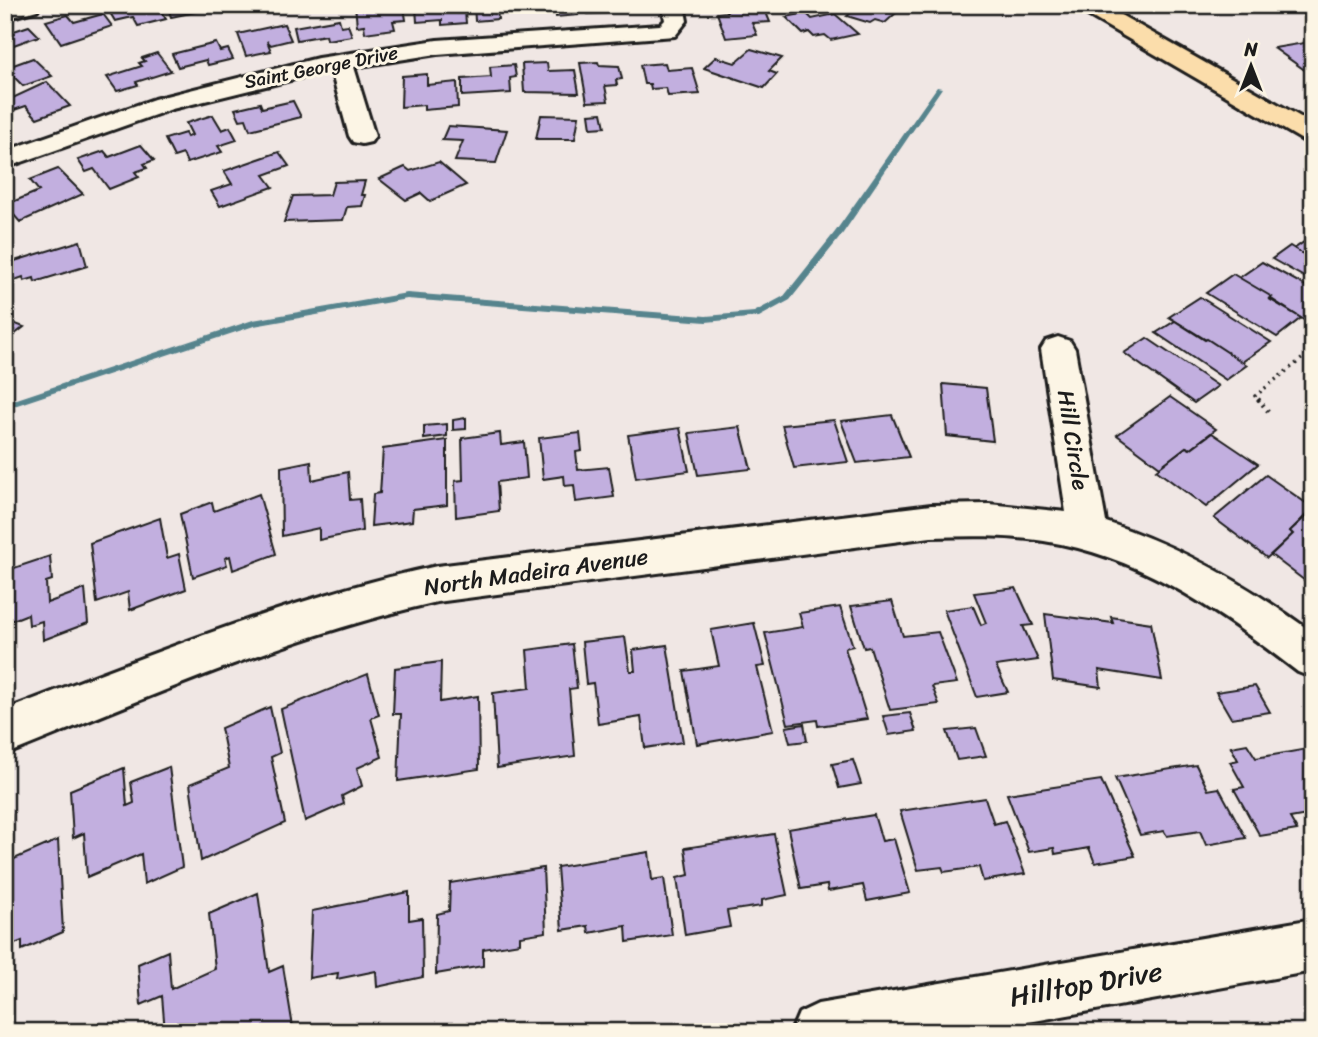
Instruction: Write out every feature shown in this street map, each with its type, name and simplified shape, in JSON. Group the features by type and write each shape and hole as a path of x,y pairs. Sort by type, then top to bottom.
{"main road":[{"path":"1087,5 1313,135"},
{"path":"1130,5 1266,82"}],"street":[{"path":"5,12 29,5"},
{"name":"Saint George Drive","path":"5,160 163,104 253,79 340,61 461,45 667,31 674,25 673,5"},
{"path":"340,61 362,136"},
{"name":"Hill Circle","path":"1058,348 1088,532"},
{"name":"North Madeira Avenue","path":"5,733 309,616 357,602 437,584 931,522 1003,519 1088,532 1146,553 1210,585 1260,617 1313,658"},
{"name":"Hilltop Drive","path":"818,1032 926,1022 1313,945"}],"path":[{"path":"1268,411 1255,396 1313,349"}],"building":[{"path":"157,5 166,19 138,26 133,17 115,21 106,6"},
{"path":"167,5 218,5 219,7 171,17"},
{"path":"355,5 373,5 374,11 404,7 406,20 393,21 395,29 365,33 364,25 357,26"},
{"path":"457,5 458,13 465,12 466,23 442,25 442,20 417,22 416,8"},
{"path":"474,5 518,5 519,9 497,10 498,19 475,21"},
{"path":"531,5 577,5 578,15 556,17 556,11 531,13"},
{"path":"586,5 606,5 607,13 587,14"},
{"path":"763,5 770,22 752,23 757,35 726,38 717,13 727,12 725,8"},
{"path":"861,5 898,5 892,11 897,12 885,23 875,20 870,23 847,16"},
{"path":"806,13 812,19 835,14 858,34 831,40 825,35 814,37 809,32 803,34 786,17"},
{"path":"103,14 112,26 61,43 46,21 68,15 74,22"},
{"path":"339,19 341,26 348,25 352,36 327,40 326,35 297,40 294,27"},
{"path":"284,24 291,40 271,45 267,41 271,51 246,56 238,34"},
{"path":"29,26 39,36 5,48 5,34"},
{"path":"1310,42 1313,45 1313,76 1274,48"},
{"path":"216,43 220,51 228,49 233,59 208,65 206,60 178,67 172,54"},
{"path":"751,49 782,58 769,71 777,74 764,88 704,68 716,57 735,63"},
{"path":"157,53 171,71 117,91 107,77 142,66 139,63 145,61 142,58"},
{"path":"33,58 52,76 23,86 14,77 5,80 5,68"},
{"path":"598,62 599,65 619,66 622,79 616,80 617,85 605,86 608,101 587,102 580,63"},
{"path":"547,63 548,71 575,70 579,93 524,92 522,64"},
{"path":"665,63 667,70 692,68 700,94 668,96 666,88 651,89 650,84 644,84 640,65"},
{"path":"514,65 516,77 510,78 511,93 462,96 462,79 491,77 490,67"},
{"path":"427,74 427,85 457,82 458,107 424,110 424,105 401,107 402,76"},
{"path":"47,82 70,106 37,118 26,106 14,110 6,101"},
{"path":"293,101 301,117 250,130 246,119 240,120 235,109 260,103 262,108"},
{"path":"602,113 605,127 591,128 589,114"},
{"path":"213,115 222,130 230,127 237,140 218,146 222,152 187,163 183,154 174,157 165,139 185,133 187,137 192,135 186,123"},
{"path":"541,115 579,116 575,139 536,139"},
{"path":"448,126 507,130 496,163 455,161 463,141 442,140"},
{"path":"141,145 154,160 144,164 147,168 135,172 139,177 109,189 94,169 86,172 78,160 104,151 109,157"},
{"path":"279,152 289,166 264,175 273,187 220,206 211,191 232,184 224,171"},
{"path":"439,162 466,185 430,201 421,193 406,200 379,179 405,167 410,171"},
{"path":"58,169 83,194 20,222 5,205 39,191 30,180"},
{"path":"365,181 361,195 365,195 362,206 347,207 343,220 284,222 293,196 330,195 334,182"},
{"path":"1313,238 1313,260 1294,249"},
{"path":"80,241 87,266 35,282 34,278 24,281 23,277 12,281 8,263"},
{"path":"1290,246 1313,260 1313,282 1272,259"},
{"path":"1262,262 1313,290 1313,318 1307,322 1239,278"},
{"path":"1233,274 1301,318 1277,337 1206,293"},
{"path":"1200,297 1271,342 1242,362 1169,317"},
{"path":"5,320 24,327 5,342"},
{"path":"1175,321 1247,365 1226,380 1156,333"},
{"path":"1147,338 1218,386 1194,403 1124,353"},
{"path":"943,384 986,388 993,441 947,436"},
{"path":"1170,397 1216,429 1160,467 1117,435"},
{"path":"892,415 909,457 857,463 841,421"},
{"path":"466,418 466,429 453,430 453,420"},
{"path":"834,420 848,462 794,468 782,425"},
{"path":"447,424 447,436 424,439 424,426"},
{"path":"740,427 751,469 698,475 689,433"},
{"path":"680,428 689,471 636,478 628,435"},
{"path":"500,433 501,445 524,442 527,478 497,482 499,511 456,517 455,481 463,480 462,438"},
{"path":"580,433 582,451 576,452 578,470 609,467 614,497 576,502 574,485 565,486 564,476 543,479 539,438"},
{"path":"1212,433 1258,464 1206,507 1156,470 1186,447 1190,449"},
{"path":"447,440 447,505 413,509 412,521 371,526 373,494 380,493 383,449"},
{"path":"311,461 312,480 348,472 350,500 360,499 362,531 319,540 319,528 282,536 281,467"},
{"path":"1266,475 1313,508 1290,531 1293,534 1267,558 1214,518"},
{"path":"259,494 276,554 233,570 230,556 225,558 227,565 193,577 180,514 212,502 214,511"},
{"path":"1313,510 1313,587 1271,555 1293,534 1290,531"},
{"path":"160,518 167,558 179,554 186,589 130,610 128,592 97,603 90,543"},
{"path":"50,556 52,580 46,582 47,603 85,589 88,623 43,640 42,621 29,625 28,614 5,623 5,571"},
{"path":"1016,588 1033,625 1023,626 1038,660 996,666 1008,692 977,697 944,610 973,606 981,625 986,623 974,593"},
{"path":"892,601 903,636 938,632 957,683 932,686 939,704 890,710 870,647 864,648 851,606"},
{"path":"840,607 853,646 845,648 867,719 818,726 817,720 788,724 765,633 803,627 799,613"},
{"path":"1045,614 1113,623 1111,617 1151,623 1162,680 1099,670 1101,687 1053,680"},
{"path":"754,623 765,666 757,667 773,731 697,744 684,671 719,666 711,630"},
{"path":"625,637 630,671 635,671 633,650 667,645 683,742 645,748 641,717 598,724 593,683 586,684 582,642"},
{"path":"572,644 577,688 569,689 575,756 497,768 493,693 530,688 527,650"},
{"path":"441,662 440,702 478,696 479,769 398,781 401,714 393,714 395,668"},
{"path":"368,674 379,715 371,718 382,757 357,768 362,786 342,796 344,804 305,821 281,709"},
{"path":"1255,686 1270,712 1231,718 1216,692"},
{"path":"270,707 280,753 271,757 285,823 201,861 190,784 229,768 221,728"},
{"path":"910,713 916,731 889,735 883,716"},
{"path":"804,724 807,741 790,743 786,727"},
{"path":"976,728 986,756 957,760 947,731"},
{"path":"1247,744 1256,758 1307,749 1313,759 1313,814 1290,818 1297,830 1260,836 1234,789 1244,787 1230,762 1238,760 1231,747"},
{"path":"853,760 861,784 839,788 832,764"},
{"path":"1196,765 1208,790 1219,788 1246,838 1206,845 1200,831 1167,836 1164,831 1140,835 1115,778"},
{"path":"169,767 182,867 144,884 141,854 87,877 84,833 73,838 70,790 124,768 127,806 134,803 131,782"},
{"path":"1101,780 1135,856 1095,863 1089,848 1055,854 1054,848 1029,852 1007,794"},
{"path":"985,798 994,824 1005,821 1025,874 983,881 979,867 944,872 942,867 918,870 900,811"},
{"path":"11,814 12,860 58,840 63,932 22,950 22,941 5,948 5,817"},
{"path":"874,815 882,841 894,839 910,893 867,901 863,885 828,891 827,885 801,889 788,829"},
{"path":"774,834 787,895 762,900 762,906 727,911 730,927 685,935 677,878 689,875 685,848"},
{"path":"649,852 652,880 664,878 672,935 627,942 626,926 589,933 588,926 562,930 557,867"},
{"path":"543,868 546,932 520,936 520,943 483,949 483,966 436,974 437,914 449,911 450,883"},
{"path":"409,892 409,920 422,918 423,977 377,987 376,971 337,979 338,973 309,978 312,911"},
{"path":"258,893 269,972 283,966 293,1027 283,1032 165,1032 162,996 141,1005 138,964 168,951 171,989 215,969 209,914"}],"waterway":[{"path":"5,406 253,323 407,296 706,319 756,315 787,298 838,234 939,88"}]}
